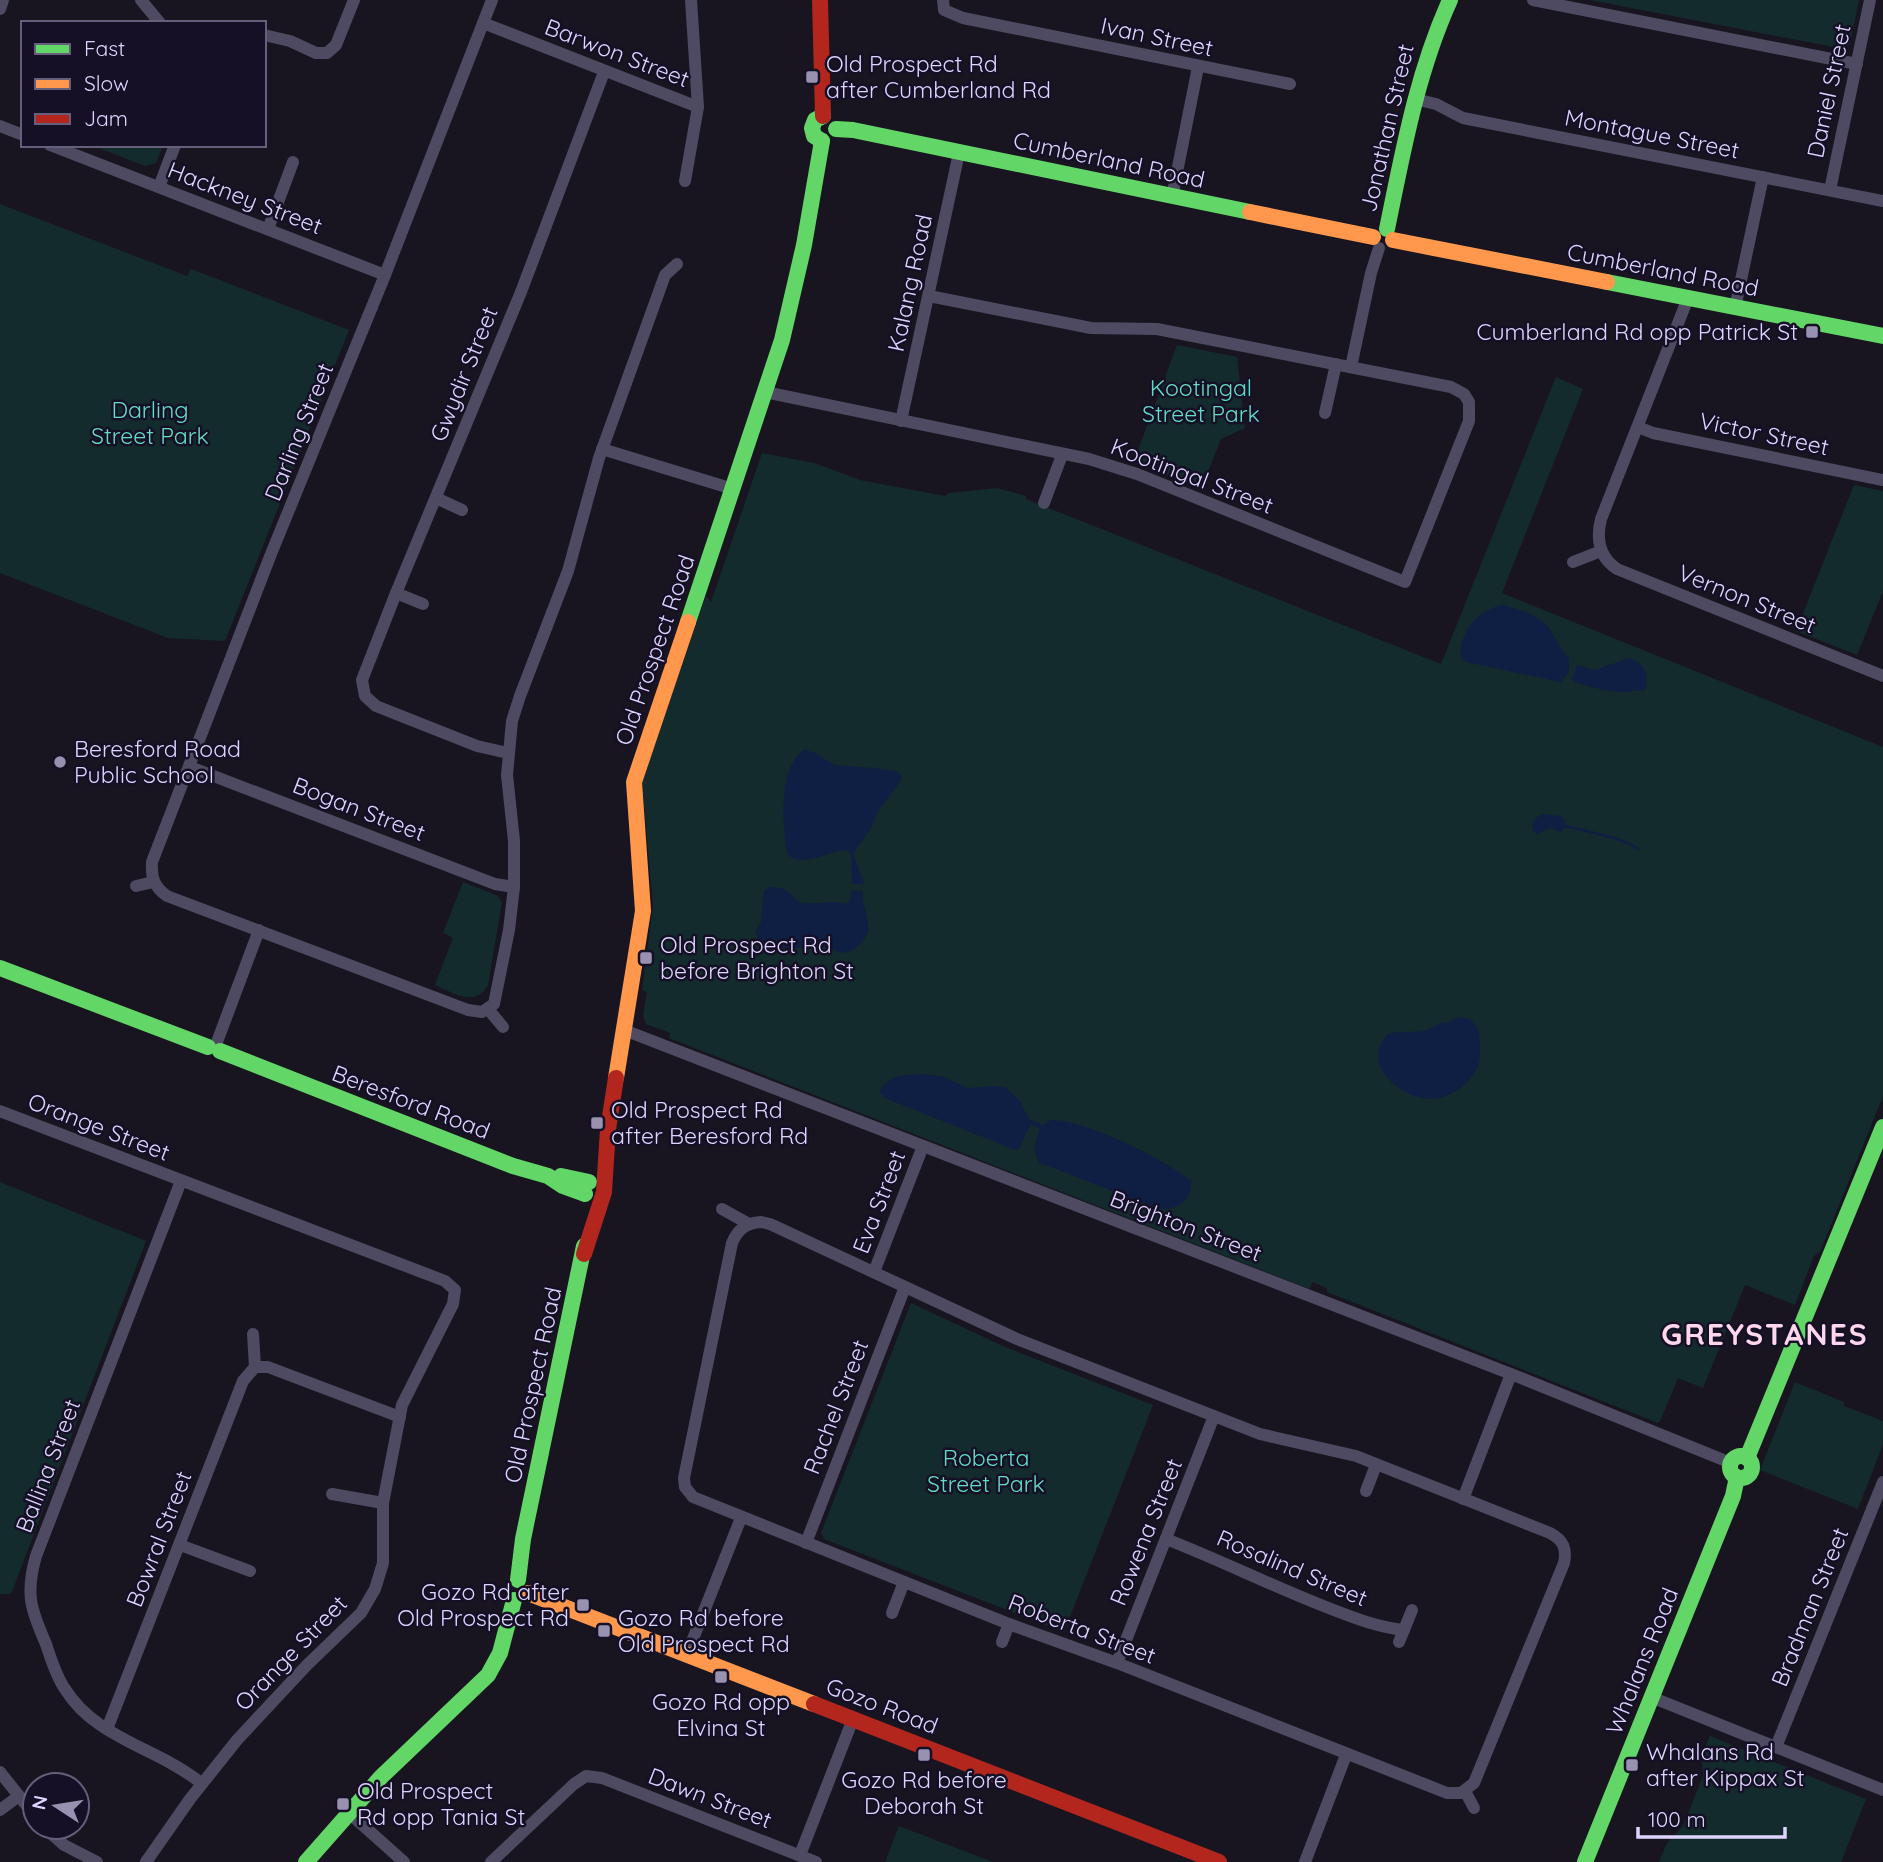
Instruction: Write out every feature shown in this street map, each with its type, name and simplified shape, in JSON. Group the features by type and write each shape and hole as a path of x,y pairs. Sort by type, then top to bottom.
{"street":[{"path":"0,9 3,0"},
{"path":"141,0 158,21"},
{"path":"266,35 290,41 329,56 354,0"},
{"name":"Darling Street","path":"153,882 152,862 271,554 385,275 492,0"},
{"path":"685,181 698,107 691,0"},
{"path":"820,0 823,116"},
{"name":"Ivan Street","path":"943,0 944,10 963,18 1290,84"},
{"name":"Jonathan Street","path":"1383,238 1430,42 1451,0"},
{"path":"1533,0 1857,64"},
{"name":"Daniel Street","path":"1830,190 1870,0"},
{"name":"Barwon Street","path":"483,23 698,107"},
{"path":"1172,197 1198,67"},
{"name":"Gwydir Street","path":"508,753 477,746 376,706 356,693 521,292 604,72"},
{"name":"Montague Street","path":"1415,99 1436,104 1463,118 1883,201"},
{"path":"823,116 834,121 836,129 833,137 821,141 814,136 812,128 815,120 823,116"},
{"path":"0,126 21,134"},
{"name":"Cumberland Road","path":"836,129 853,130 1172,197 1883,336"},
{"name":"Old Prospect Road","path":"306,1862 348,1812 401,1757 488,1675 500,1653 520,1591 523,1539 584,1254 593,1190 608,1129 643,903 634,782 788,319 821,141"},
{"name":"Hackney Street","path":"55,147 385,275"},
{"path":"159,187 174,147"},
{"name":"Kalang Road","path":"901,421 959,153"},
{"path":"268,229 293,162"},
{"path":"1735,308 1763,177"},
{"path":"1351,367 1371,273 1383,238"},
{"path":"136,886 153,882 167,896 468,1010 479,1012 488,1009 497,999 514,887 514,841 507,775 516,708 564,580 602,449 665,275 677,264"},
{"path":"929,296 1091,328 1157,330 1336,364 1451,387 1468,399 1481,392"},
{"path":"1573,562 1601,551 1598,535 1601,520 1688,298"},
{"path":"1325,413 1336,364"},
{"name":"Kootingal Street","path":"765,392 1089,459 1137,474 1405,582 1469,421 1471,411 1468,399"},
{"name":"Victor Street","path":"1638,427 1653,433 1883,480"},
{"path":"602,449 733,489"},
{"path":"1044,503 1062,455"},
{"path":"436,498 462,510"},
{"name":"Vernon Street","path":"1601,551 1617,569 1883,676"},
{"path":"396,593 423,604"},
{"name":"Bogan Street","path":"190,766 495,884 514,887"},
{"path":"215,1046 259,930"},
{"name":"Beresford Road","path":"0,968 215,1046 513,1166 548,1176 563,1185 593,1190"},
{"path":"488,1009 503,1027"},
{"name":"Brighton Street","path":"624,1030 1511,1374 1734,1470"},
{"name":"Orange Street","path":"0,1111 445,1281 457,1289 453,1304 406,1396 400,1417 383,1503 383,1563 375,1589 361,1613 270,1704 201,1783 146,1862"},
{"path":"1734,1470 1739,1456 1747,1458 1883,1127"},
{"name":"Eva Street","path":"874,1272 923,1146"},
{"name":"Ballina Street","path":"181,1181 36,1556 29,1585 33,1613 62,1685 81,1710 107,1729 190,1774 201,1783"},
{"path":"722,1209 749,1224 770,1224 1017,1339 1260,1434 1351,1455 1550,1533 1563,1543 1564,1563 1476,1779 1465,1791 1474,1808"},
{"name":"Roberta Street","path":"749,1224 738,1231 732,1242 684,1478 684,1493 1009,1625 1117,1663 1346,1755 1447,1793 1465,1791"},
{"name":"Rachel Street","path":"806,1543 905,1287"},
{"path":"253,1334 255,1367 268,1367 400,1417"},
{"name":"Bowral Street","path":"107,1729 243,1381 255,1367"},
{"path":"1463,1499 1511,1374"},
{"name":"Rowena Street","path":"1117,1663 1214,1416"},
{"path":"1366,1491 1376,1465"},
{"name":"Whalans Road","path":"1585,1862 1733,1496 1734,1470"},
{"name":"Bradman Street","path":"1776,1747 1883,1482"},
{"path":"332,1494 383,1503"},
{"path":"687,1654 741,1518"},
{"name":"Rosalind Street","path":"1166,1539 1323,1606 1402,1636 1412,1610"},
{"path":"180,1545 250,1571"},
{"path":"892,1613 904,1582"},
{"name":"Gozo Road","path":"520,1591 1219,1862"},
{"path":"1002,1642 1009,1625"},
{"path":"1651,1697 1883,1788"},
{"path":"800,1855 853,1719"},
{"path":"1305,1862 1346,1755"},
{"path":"0,1772 21,1798"},
{"name":"Dawn Street","path":"491,1862 586,1772 816,1862"},
{"path":"0,1810 19,1796"},
{"path":"348,1812 404,1862"},
{"path":"60,1841 97,1862"}],"green space":[{"path":"1590,0 1859,0 1850,44 1844,49"},
{"path":"96,147 162,147 156,163 145,166"},
{"name":"Darling Street Park","path":"0,204 187,276 191,269 349,330 225,641 168,638 0,573"},
{"name":"Kootingal Street Park","path":"1177,345 1237,357 1245,428 1221,439 1201,489 1134,461"},
{"path":"1556,377 1583,389 1502,593 1883,747 1883,1096 1820,1252 1814,1256 1795,1305 1745,1285 1703,1388 1678,1378 1658,1423 1327,1292 1327,1288 1312,1282 1310,1289 669,1038 670,1033 646,1024 643,1016 647,992 642,990 653,905 642,782 706,596 711,602 762,453 814,463 860,480 945,496 949,493 998,488 1026,496 1026,499 1441,664"},
{"path":"1854,485 1883,491 1883,591 1857,655 1796,631"},
{"path":"463,882 498,896 502,902 488,985 483,992 471,997 457,995 435,985 453,938 443,933"},
{"path":"0,1182 146,1241 11,1594 0,1594"},
{"name":"Roberta Street Park","path":"911,1303 1005,1347 1153,1405 1064,1632 824,1539 821,1533"},
{"path":"1795,1382 1883,1421 1883,1444 1858,1509 1760,1470"},
{"path":"1710,1736 1866,1799 1841,1862 1659,1862 1667,1843 1683,1826 1703,1776 1702,1756"},
{"path":"899,1826 993,1862 885,1862"}],"water":[{"path":"1503,605 1536,617 1551,631 1569,659 1569,672 1561,682 1466,662 1461,658 1463,640 1472,624 1486,611"},
{"path":"1629,658 1639,663 1645,671 1647,680 1644,691 1609,691 1572,679 1577,665 1595,670"},
{"path":"804,750 813,752 835,765 896,771 902,776 854,852 864,884 852,884 851,854 846,850 809,860 794,859 788,855 784,830 786,783 796,758"},
{"path":"1543,814 1560,816 1565,820 1561,832 1549,828 1537,834 1533,831 1532,824"},
{"path":"770,887 782,889 797,901 809,904 846,904 850,902 852,890 863,891 867,934 856,947 846,953 832,949 778,947 761,943 755,931 761,922 764,891"},
{"path":"1460,1017 1470,1019 1478,1028 1480,1042 1478,1066 1465,1084 1452,1093 1431,1099 1408,1093 1387,1077 1378,1057 1380,1045 1388,1034 1427,1030"},
{"path":"924,1074 944,1077 968,1088 1007,1088 1020,1101 1029,1119 1043,1125 1051,1120 1084,1126 1124,1142 1163,1162 1191,1181 1189,1194 1178,1206 1160,1209 1040,1163 1035,1150 1040,1129 1032,1125 1018,1150 1013,1149 885,1098 880,1092 892,1079"}],"waterway":[{"path":"1565,826 1615,838 1638,849"}],"traffic: fast":[{"path":"1387,229 1420,84 1450,0"},
{"path":"822,141 814,136 812,128 815,120 823,116"},
{"path":"836,129 853,130 1250,212"},
{"path":"688,622 782,340 804,245 822,141"},
{"path":"1607,282 1883,336"},
{"path":"0,968 208,1047"},
{"path":"220,1051 513,1166 548,1176 563,1186 585,1194"},
{"path":"1747,1458 1883,1127"},
{"path":"561,1176 589,1182"},
{"path":"518,1580 523,1539 584,1246"},
{"path":"1741,1456 1749,1459 1752,1467 1749,1475 1741,1478 1733,1475 1730,1467 1733,1459 1741,1456"},
{"path":"1585,1862 1733,1496 1737,1477"},
{"path":"306,1862 381,1777 488,1675 500,1653 514,1600"}],"traffic: slow":[{"path":"1250,212 1373,237"},
{"path":"1393,240 1607,282"},
{"path":"616,1078 643,911 634,782 688,622"},
{"path":"528,1593 814,1704"}],"traffic: jam":[{"path":"820,0 823,116"},
{"path":"584,1254 604,1192 608,1129 616,1078"},
{"path":"814,1704 1219,1862"}],"place":[{"name":"Old Prospect Rd after Cumberland Rd","path":"812,77"},
{"name":"Cumberland Rd opp Patrick St","path":"1812,332"},
{"name":"Beresford Road Public School","path":"60,762"},
{"name":"Old Prospect Rd before Brighton St","path":"646,958"},
{"name":"Old Prospect Rd after Beresford Rd","path":"597,1123"},
{"name":"Gozo Rd after Old Prospect Rd","path":"583,1605"},
{"name":"Gozo Rd before Old Prospect Rd","path":"604,1631"},
{"name":"Gozo Rd opp Elvina St","path":"721,1677"},
{"name":"Gozo Rd before Deborah St","path":"924,1755"},
{"name":"Whalans Rd after Kippax St","path":"1632,1765"},
{"name":"Old Prospect Rd opp Tania St","path":"343,1804"}],"district":[{"name":"GREYSTANES","path":"1765,1335"}]}
